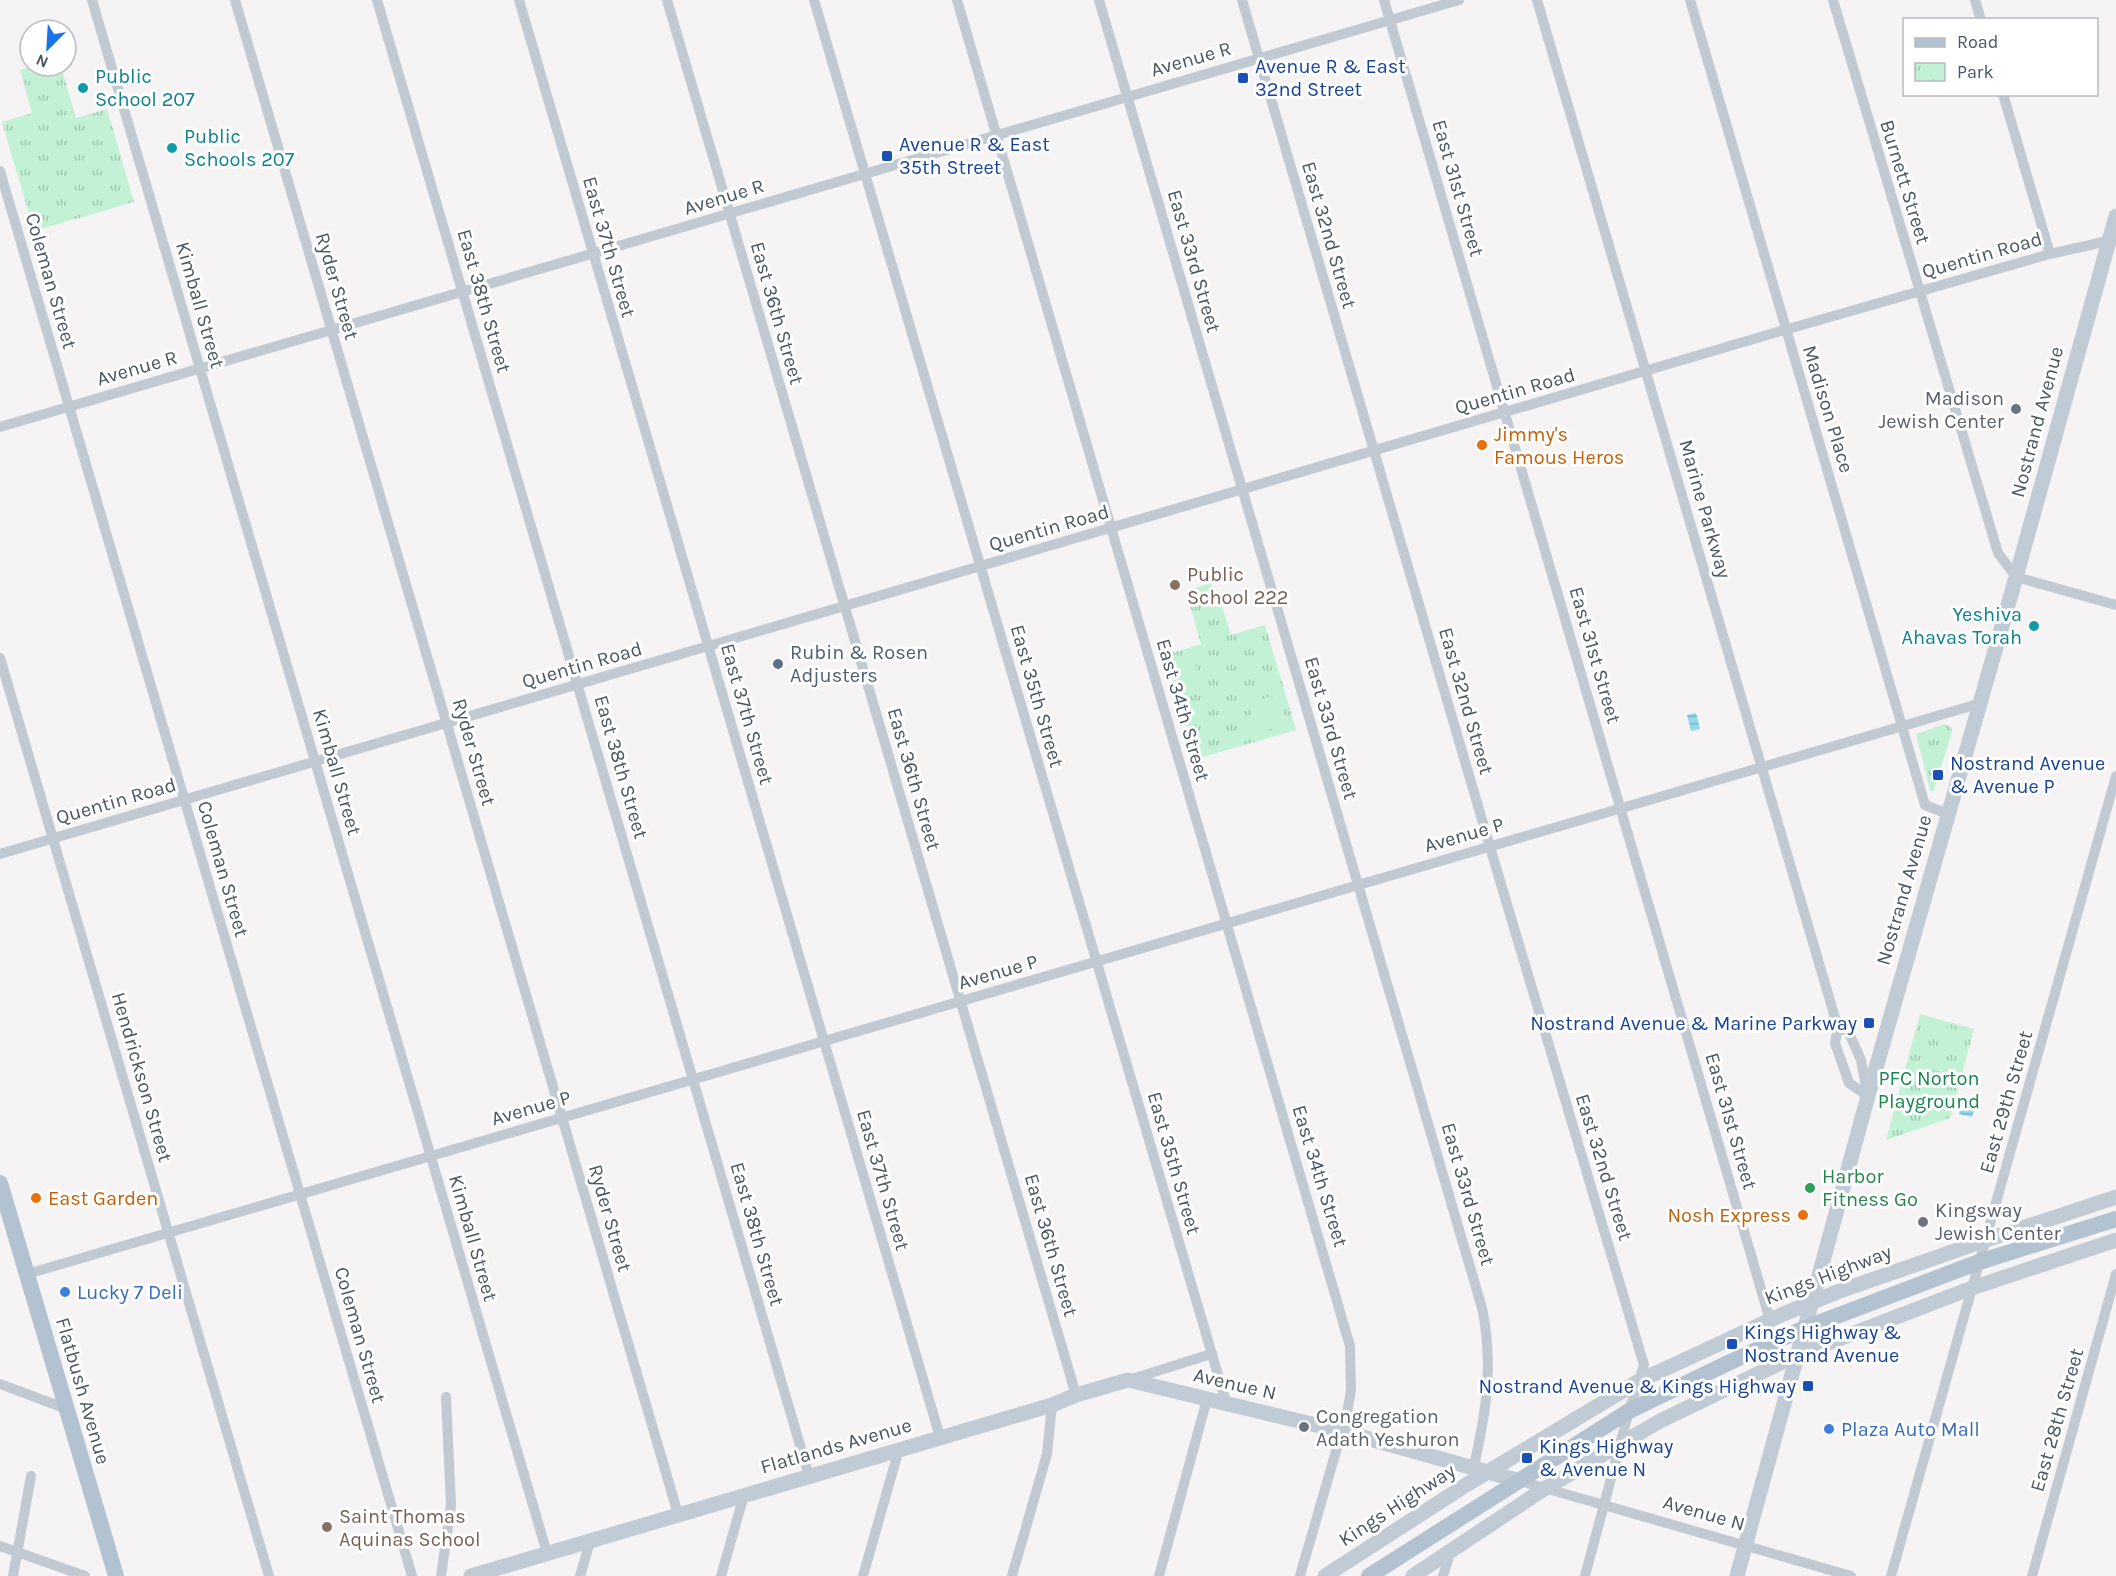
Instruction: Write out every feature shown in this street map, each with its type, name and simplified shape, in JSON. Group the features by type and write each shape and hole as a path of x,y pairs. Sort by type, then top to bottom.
{"main road":[{"name":"Nostrand Avenue","path":"1737,1576 1868,1096 2116,216"},
{"name":"Flatbush Avenue","path":"0,1183 116,1576"},
{"name":"Kings Highway","path":"1325,1576 1480,1471 1639,1381 1813,1301 2116,1197"},
{"name":"Kings Highway","path":"1369,1576 1629,1411 1805,1328 1979,1262 2116,1219"},
{"path":"1413,1576 1544,1489 1620,1444 1660,1421 1797,1355 1972,1288 2116,1240"},
{"name":"Avenue N","path":"1128,1380 1341,1431 1520,1481"},
{"name":"Flatlands Avenue","path":"471,1576 1052,1405 1076,1395 1128,1380"}],"street":[{"name":"Kimball Street","path":"92,0 547,1553"},
{"name":"Ryder Street","path":"235,0 678,1514"},
{"name":"East 38th Street","path":"377,0 809,1476"},
{"name":"East 37th Street","path":"519,0 940,1437"},
{"name":"East 36th Street","path":"667,0 1076,1395"},
{"name":"East 35th Street","path":"814,0 1226,1402"},
{"name":"East 34th Street","path":"957,0 1350,1346 1352,1368 1347,1413 1300,1576"},
{"name":"East 33rd Street","path":"1099,0 1482,1308 1488,1346 1488,1380 1480,1471"},
{"name":"East 32nd Street","path":"1242,0 1373,452 1644,1365 1629,1411"},
{"name":"East 31st Street","path":"1384,0 1770,1320"},
{"name":"Avenue R","path":"0,427 1459,0"},
{"name":"Marine Parkway","path":"1537,0 1838,1028 1835,1043 1849,1083 1868,1096"},
{"name":"Madison Place","path":"1690,0 1904,726 1925,805 1948,814"},
{"name":"Burnett Street","path":"1833,0 1998,553 2016,577"},
{"path":"1975,0 1980,18"},
{"path":"2004,96 2050,254"},
{"name":"Coleman Street","path":"0,171 412,1576"},
{"name":"Quentin Road","path":"0,854 1786,330 2050,254 2108,241"},
{"path":"2016,577 2116,605"},
{"name":"Hendrickson Street","path":"0,658 269,1576"},
{"name":"Avenue P","path":"27,1274 1978,704"},
{"name":"East 29th Street","path":"1890,1576 2116,776"},
{"name":"Marine Parkway","path":"1838,1028 1848,1031 1861,1060 1868,1096"},
{"name":"East 28th Street","path":"2032,1576 2116,1274"},
{"name":"Flatlands Avenue","path":"1128,1380 1211,1354"},
{"path":"0,1384 67,1409"},
{"path":"441,1576 451,1505 446,1397"},
{"path":"1159,1576 1207,1399"},
{"path":"1012,1576 1047,1454 1052,1405"},
{"path":"1585,1576 1629,1411"},
{"path":"863,1576 899,1449"},
{"path":"13,1576 31,1476"},
{"name":"Avenue N","path":"1520,1481 1851,1576"},
{"path":"721,1576 744,1495"},
{"path":"580,1576 590,1542"},
{"path":"0,1546 85,1576"},
{"path":"1443,1576 1450,1553"}],"green space":[{"path":"22,78 64,78 76,118 107,109 134,202 34,231 2,122 32,113"},
{"path":"1211,583 1213,588 1216,587 1231,635 1265,625 1296,730 1196,759 1165,655 1201,644 1186,591"},
{"path":"1195,664 1201,684 1181,690 1175,670"},
{"path":"1278,695 1286,725 1256,733 1248,703"},
{"path":"1945,724 1951,727 1952,732 1933,792 1930,790 1916,734"},
{"name":"PFC Norton Playground","path":"1920,1014 1974,1029 1950,1118 1886,1140"},
{"path":"1923,1020 1967,1033 1964,1045 1920,1033"}],"water":[{"path":"1696,713 1700,729 1691,731 1687,715"},
{"path":"1963,1099 1976,1102 1972,1117 1959,1114"}],"place":[{"name":"Avenue R & East 32nd Street","path":"1243,78"},
{"name":"Public School 207","path":"83,88"},
{"name":"Public Schools 207","path":"172,148"},
{"name":"Avenue R & East 35th Street","path":"887,156"},
{"name":"Madison Jewish Center","path":"2016,409"},
{"name":"Jimmy's Famous Heros","path":"1482,445"},
{"name":"Public School 222","path":"1175,585"},
{"name":"Yeshiva Ahavas Torah","path":"2034,626"},
{"name":"Rubin & Rosen Adjusters","path":"778,664"},
{"name":"Nostrand Avenue & Avenue P","path":"1938,775"},
{"name":"Nostrand Avenue & Marine Parkway","path":"1869,1023"},
{"name":"Harbor Fitness Go","path":"1810,1188"},
{"name":"East Garden","path":"36,1198"},
{"name":"Nosh Express","path":"1803,1215"},
{"name":"Kingsway Jewish Center","path":"1923,1222"},
{"name":"Lucky 7 Deli","path":"65,1292"},
{"name":"Kings Highway & Nostrand Avenue","path":"1732,1344"},
{"name":"Nostrand Avenue & Kings Highway","path":"1808,1386"},
{"name":"Congregation Adath Yeshuron","path":"1304,1427"},
{"name":"Plaza Auto Mall","path":"1829,1429"},
{"name":"Kings Highway & Avenue N","path":"1527,1458"},
{"name":"Saint Thomas Aquinas School","path":"327,1527"}]}
